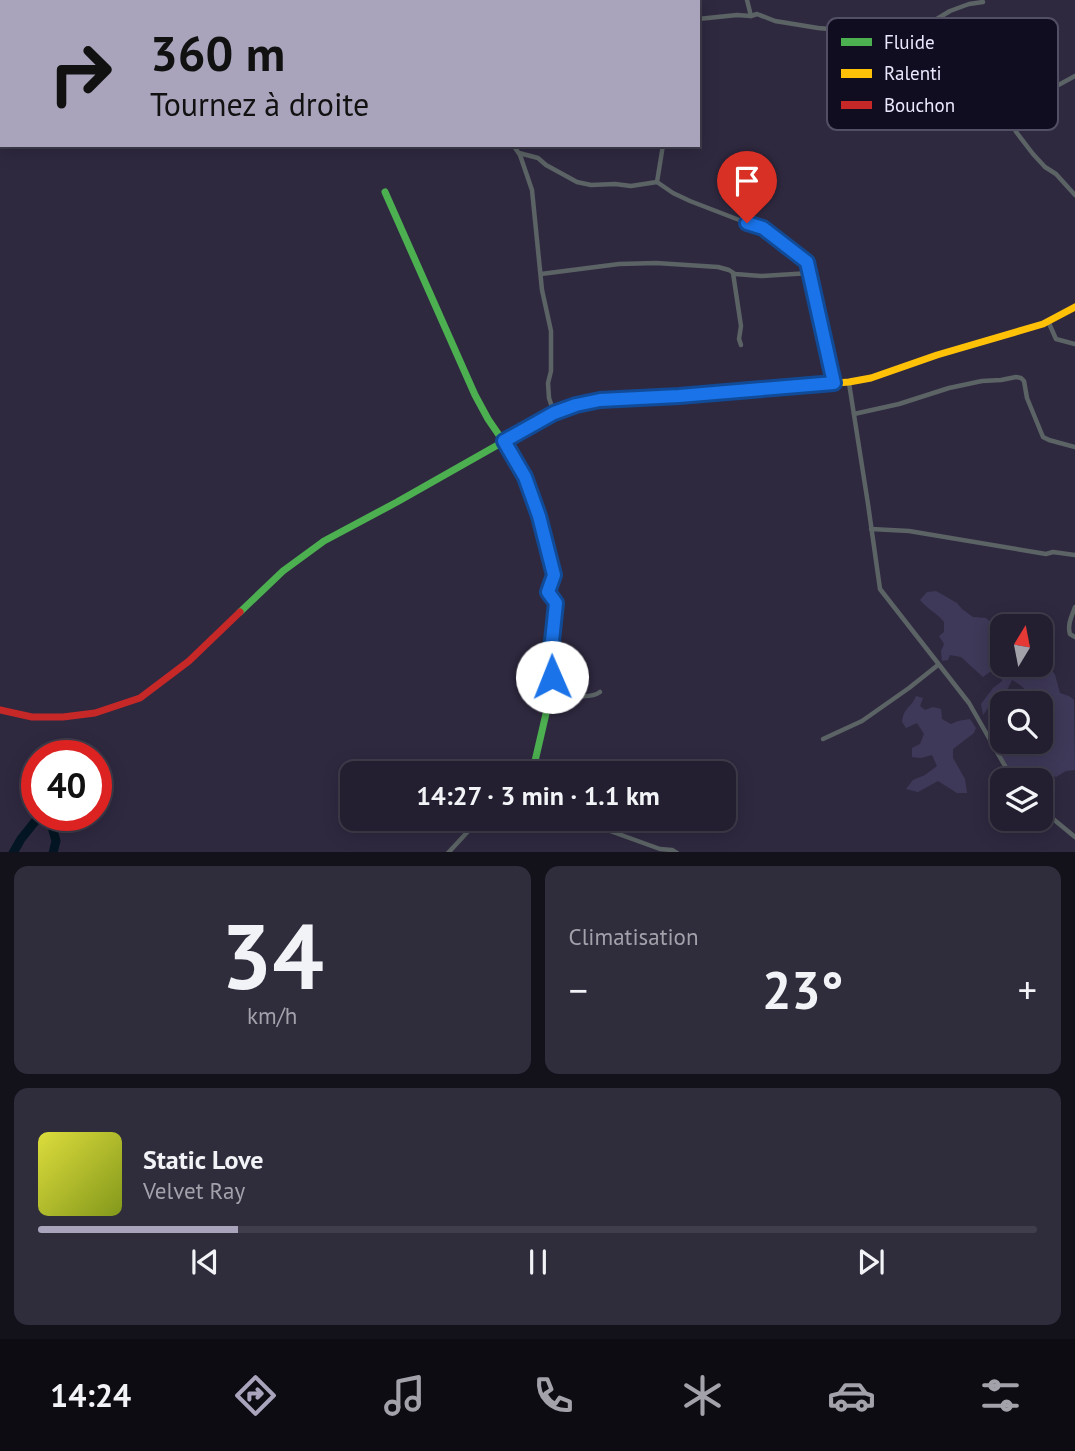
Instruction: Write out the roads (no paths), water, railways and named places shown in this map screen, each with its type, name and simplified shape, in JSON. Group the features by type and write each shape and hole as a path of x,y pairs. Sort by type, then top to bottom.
{"main road":[{"path":"385,192 475,395 516,460 532,494 542,526 554,575 548,592 556,603 551,688 536,761"},
{"path":"0,710 32,717 63,717 95,713 140,698 189,661 284,571 324,541 554,413 600,400 679,396 871,378 1048,321 1075,307"}],"street":[{"path":"747,0 751,16"},
{"path":"938,18 969,4 982,2"},
{"path":"700,19 757,15 783,23 827,29"},
{"path":"1058,86 1075,76"},
{"path":"1015,130 1033,154 1075,195"},
{"path":"514,147 531,190 542,290 551,331 551,371 548,383 554,413"},
{"path":"657,182 663,147"},
{"path":"519,153 538,158 577,182 631,186 657,182 690,201 763,228 807,262 834,383"},
{"path":"541,274 619,264 656,263 715,267 733,273 761,275 810,273"},
{"path":"733,273 741,345"},
{"path":"1048,321 1056,339 1075,344"},
{"path":"854,414 949,388 1016,377 1024,381 1027,398 1043,437 1075,447"},
{"path":"849,382 880,589 969,703 1006,768"},
{"path":"872,529 909,531 1046,554 1053,552 1075,555"},
{"path":"1075,607 1069,631 1075,636"},
{"path":"823,739 862,720 938,665"},
{"path":"551,688 560,693 595,696 600,692"},
{"path":"1053,819 1075,837"},
{"path":"448,852 468,831"},
{"path":"610,831 660,849 677,852"}],"waterway":[{"path":"14,852 37,819 51,823 56,841 53,852"}]}
